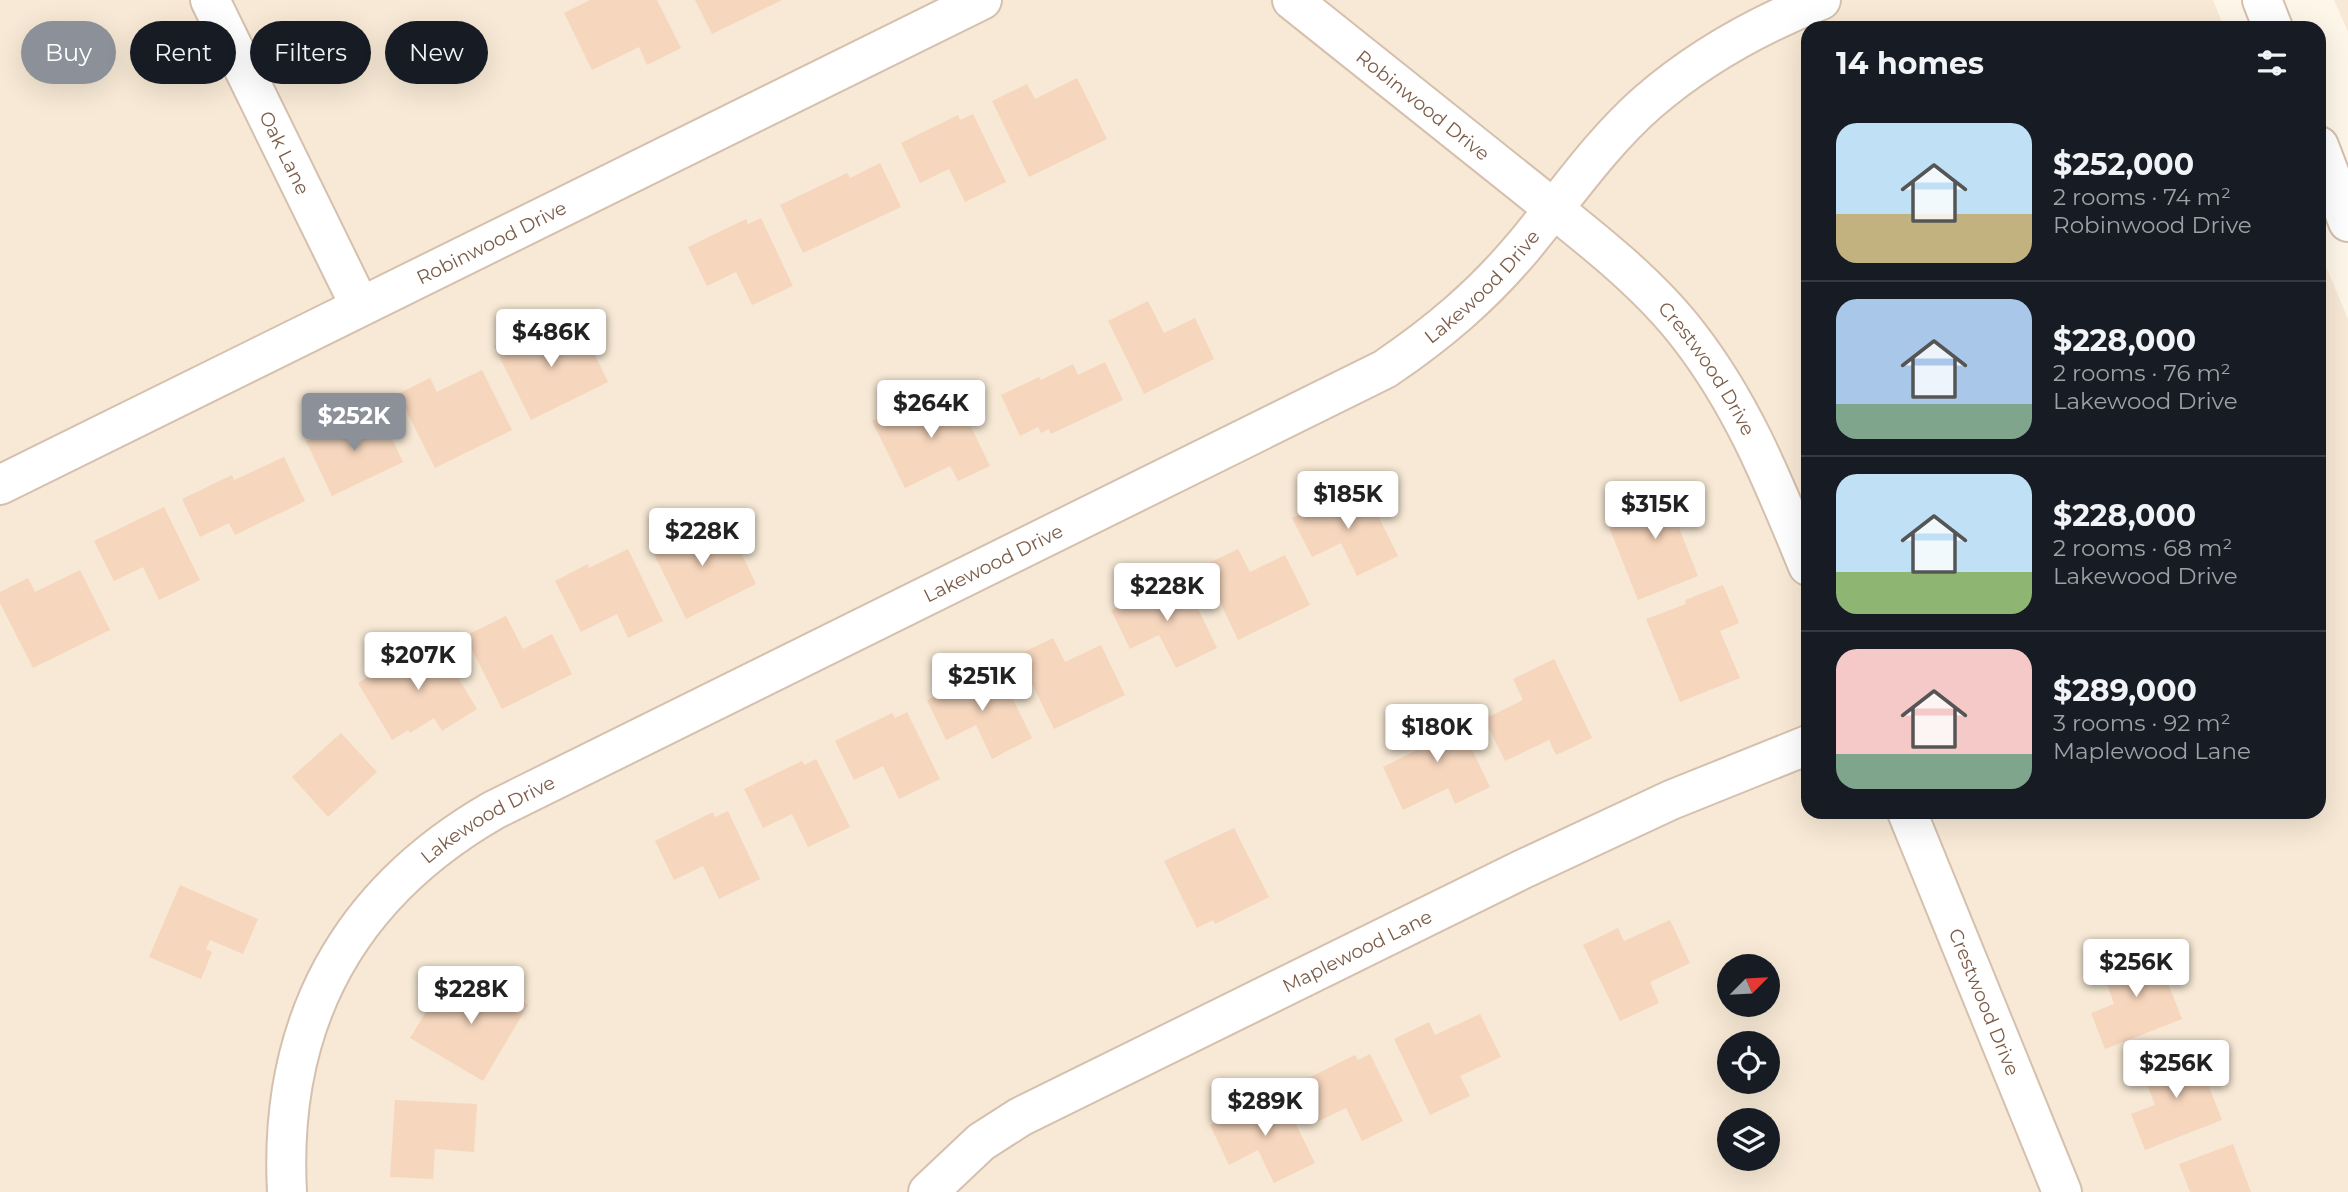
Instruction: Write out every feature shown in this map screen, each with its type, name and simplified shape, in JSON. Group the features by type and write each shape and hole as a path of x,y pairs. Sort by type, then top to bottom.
{"street":[{"name":"Oak Lane","path":"210,0 360,306"},
{"name":"Robinwood Drive","path":"0,485 982,0"},
{"name":"Robinwood Drive","path":"1292,0 1554,209"},
{"name":"Lakewood Drive","path":"287,1192 286,1134 291,1094 310,1016 338,956 365,918 391,888 429,852 494,810 1385,369 1462,312 1521,249 1606,145 1647,103 1693,66 1743,35 1821,0"},
{"path":"2262,0 2270,21"},
{"path":"2326,164 2348,222"},
{"name":"Crestwood Drive","path":"1554,209 1629,271 1688,334 1717,374 1747,425 1768,467 1801,549"},
{"name":"Maplewood Lane","path":"928,1192 981,1142 1020,1117 1533,864 1671,800 1801,748"},
{"name":"Crestwood Drive","path":"1910,819 2062,1192"}],"shaded area":[{"path":"0,0 2213,0 2221,21 1801,21 1801,819 2326,819 2326,267 2348,319 2348,1192 0,1192"},
{"path":"2334,0 2348,0 2348,32"}],"building":[{"path":"590,0 657,0 681,48 647,65 639,47 592,70 564,13"},
{"path":"695,0 782,0 712,34"},
{"path":"1077,78 1107,139 1029,177 992,101 1027,84 1035,99"},
{"path":"973,114 1006,182 965,202 949,169 920,183 901,143 958,115 960,120"},
{"path":"880,163 901,207 803,253 780,205 847,173 850,178"},
{"path":"761,218 793,286 752,305 736,272 707,286 688,247 746,219 748,224"},
{"path":"1148,301 1164,333 1195,318 1214,359 1144,394 1108,321"},
{"path":"579,322 608,382 531,420 494,346 527,330 534,344"},
{"path":"1105,362 1123,400 1051,434 1049,429 1041,433 1038,427 1020,436 1001,395 1073,364 1078,375"},
{"path":"482,370 512,430 435,468 398,394 430,378 437,392"},
{"path":"952,388 990,466 958,481 950,466 905,488 872,421 901,407 904,412"},
{"path":"379,412 403,462 332,496 306,441 352,419 354,424"},
{"path":"284,457 305,501 235,535 229,523 200,537 182,499 232,475 234,480"},
{"path":"1682,482 1697,521 1679,528 1698,576 1638,600 1605,517"},
{"path":"1365,489 1398,556 1357,576 1341,543 1312,557 1292,518 1350,490 1352,495"},
{"path":"164,507 200,580 159,600 143,567 114,581 94,541"},
{"path":"720,520 732,546 737,544 756,584 686,619 650,546 690,526 694,533"},
{"path":"628,549 663,621 628,638 617,614 581,632 555,581 588,564 589,568"},
{"path":"1238,549 1250,572 1285,555 1310,605 1238,640 1203,566"},
{"path":"80,570 110,630 33,668 0,603 0,592 28,578 35,592"},
{"path":"1184,580 1217,648 1176,668 1159,635 1130,649 1111,610 1169,582 1171,586"},
{"path":"1723,585 1739,623 1720,631 1740,678 1680,702 1646,619 1686,604 1685,600"},
{"path":"506,616 523,649 552,634 572,674 502,709 465,636"},
{"path":"433,637 477,709 442,731 434,718 410,733 408,730 392,740 358,683"},
{"path":"1053,638 1065,662 1101,645 1125,695 1054,729 1018,655"},
{"path":"1554,659 1592,738 1556,755 1549,740 1505,761 1484,719 1523,700 1513,679"},
{"path":"999,671 1032,738 992,759 976,725 946,740 927,700 985,672 987,677"},
{"path":"1452,708 1490,787 1455,804 1448,788 1403,810 1383,767 1421,748 1412,728"},
{"path":"907,712 940,779 899,799 883,766 854,780 835,741 892,713 895,718"},
{"path":"341,733 377,772 328,817 292,777"},
{"path":"816,759 850,827 808,847 792,814 763,828 744,789 802,761 804,765"},
{"path":"728,811 760,879 719,899 703,866 674,880 655,841 713,812 715,817"},
{"path":"1234,828 1269,897 1215,924 1213,920 1197,928 1164,861"},
{"path":"180,885 258,919 243,954 210,940 206,949 212,952 201,979 149,957"},
{"path":"1670,920 1690,963 1650,982 1659,1003 1620,1021 1583,945 1618,928 1624,941"},
{"path":"2154,947 2182,1019 2105,1049 2091,1013 2114,1004 2101,967"},
{"path":"469,971 528,1005 483,1081 410,1038 430,1005 444,1013"},
{"path":"1480,1014 1501,1057 1460,1076 1470,1096 1430,1115 1394,1039 1429,1022 1435,1035"},
{"path":"2194,1048 2222,1120 2145,1150 2131,1114 2155,1105 2141,1068"},
{"path":"1370,1054 1403,1121 1362,1141 1346,1108 1317,1122 1298,1083 1355,1055 1358,1060"},
{"path":"1282,1096 1315,1163 1274,1183 1258,1150 1229,1165 1210,1125 1267,1097 1270,1102"},
{"path":"395,1100 477,1104 474,1152 435,1149 433,1179 390,1177"},
{"path":"2233,1144 2251,1192 2190,1192 2179,1164"}]}
